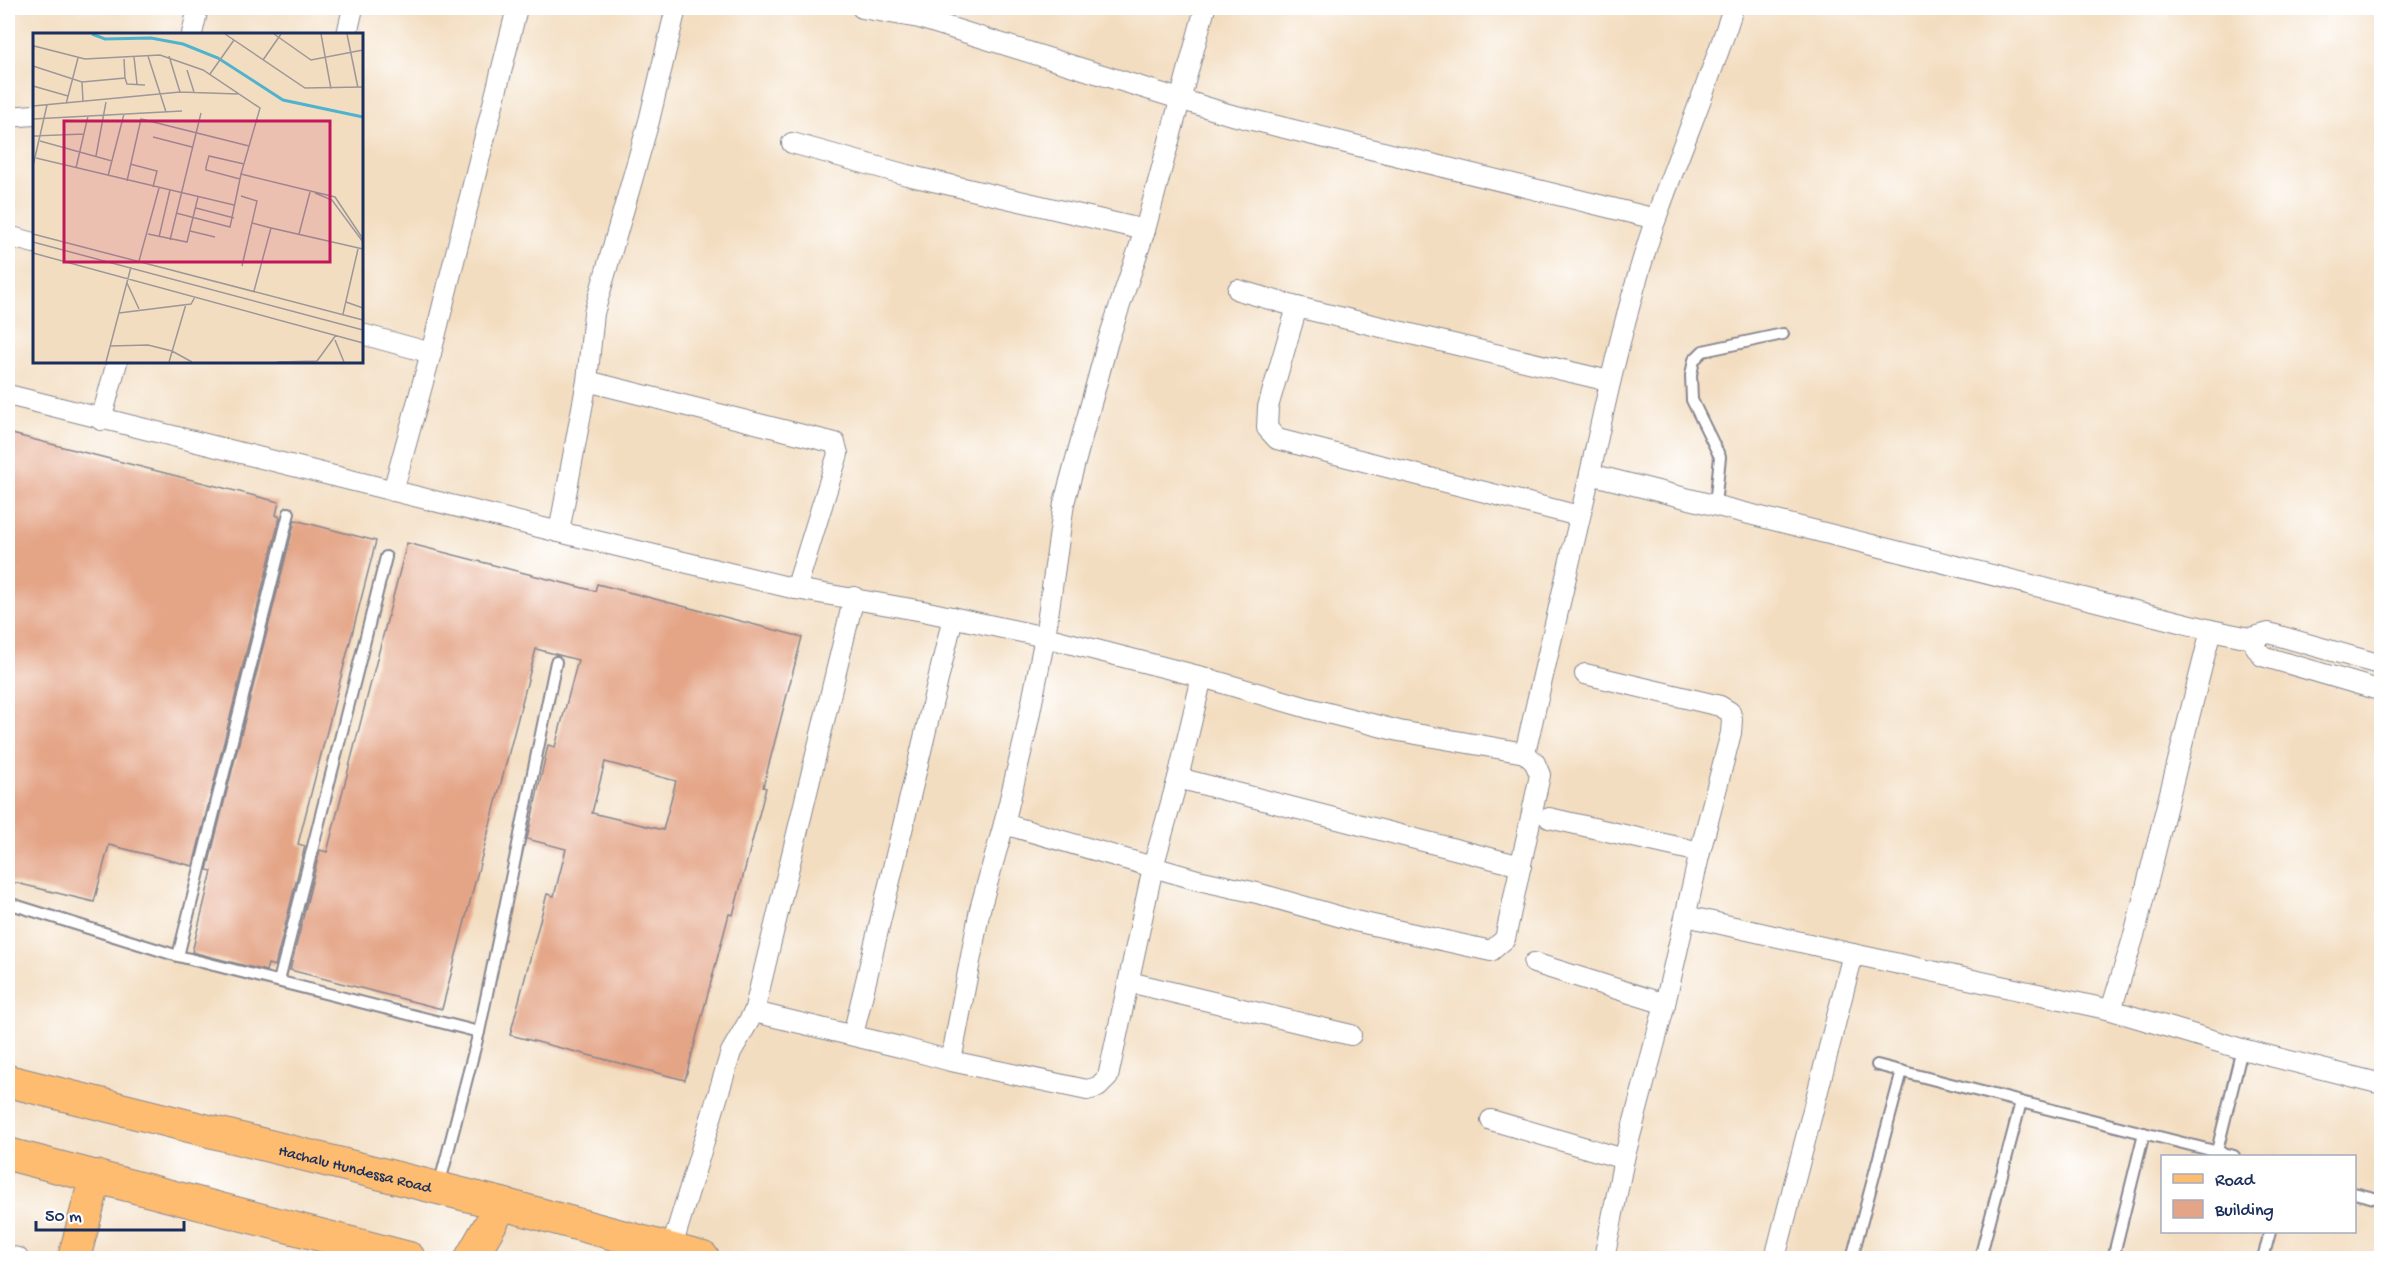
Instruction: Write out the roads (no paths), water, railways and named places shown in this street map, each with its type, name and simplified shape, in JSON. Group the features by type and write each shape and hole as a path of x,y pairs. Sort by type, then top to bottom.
{"main road":[{"name":"Hachalu Hundessa Road","path":"8,1081 502,1204 703,1258"},
{"path":"8,1154 410,1258"},
{"path":"74,1258 96,1176"},
{"path":"471,1258 502,1204"}],"street":[{"path":"192,33 198,8"},
{"path":"347,33 353,8"},
{"path":"393,490 431,353 517,8"},
{"path":"559,532 587,381 594,313 649,121 676,8"},
{"path":"862,8 919,18 1228,114 1656,219"},
{"path":"951,1061 980,909 1004,824 1026,732 1045,637 1064,503 1108,341 1144,230 1205,8"},
{"path":"1525,753 1610,381 1656,219 1719,54 1733,8"},
{"path":"8,117 33,115"},
{"path":"792,143 907,175 1144,230"},
{"path":"8,236 33,243"},
{"path":"1238,290 1298,307 1610,381"},
{"path":"1298,307 1268,407 1268,428 1277,439 1579,516"},
{"path":"363,334 431,353"},
{"path":"101,420 117,363"},
{"path":"587,381 835,443 838,454 796,589"},
{"path":"8,395 101,420 796,589 854,597 1045,637 1399,731 1525,753 1535,763 1540,775 1505,939 1491,951 1354,921 1257,892 1198,880 1004,824"},
{"path":"1590,474 2211,630 2250,638 2269,633 2382,665"},
{"path":"671,1250 731,1052 754,1012 854,597"},
{"path":"853,1035 953,617"},
{"path":"2111,1010 2135,932 2211,630"},
{"path":"2250,638 2262,656 2382,691"},
{"path":"1585,674 1720,706 1730,712 1732,719 1731,733 1700,852 1665,1004 1624,1159 1604,1258"},
{"path":"754,1012 951,1061 1087,1090 1098,1087 1108,1077 1153,867 1178,778 1202,677"},
{"path":"1178,778 1521,866"},
{"path":"1549,818 1700,852"},
{"path":"1686,915 2111,1010 2242,1049 2382,1084"},
{"path":"1775,1258 1853,954"},
{"path":"1534,963 1665,1004"},
{"path":"1129,982 1351,1035"},
{"path":"1491,1120 1624,1159"},
{"path":"8,1256 18,1258"}],"lane":[{"path":"1715,505 1720,457 1692,400 1691,375 1694,360 1703,351 1783,334"},
{"path":"178,956 289,513"},
{"path":"279,981 386,557"},
{"path":"438,1189 479,1032 556,662"},
{"path":"8,903 178,956 479,1032"},
{"path":"2217,1151 2242,1049"},
{"path":"1876,1065 2231,1155"},
{"path":"1852,1258 1902,1071"},
{"path":"1980,1258 2021,1102"},
{"path":"2113,1258 2144,1133"},
{"path":"2356,1192 2382,1200"},
{"path":"2263,1258 2270,1233"}]}
